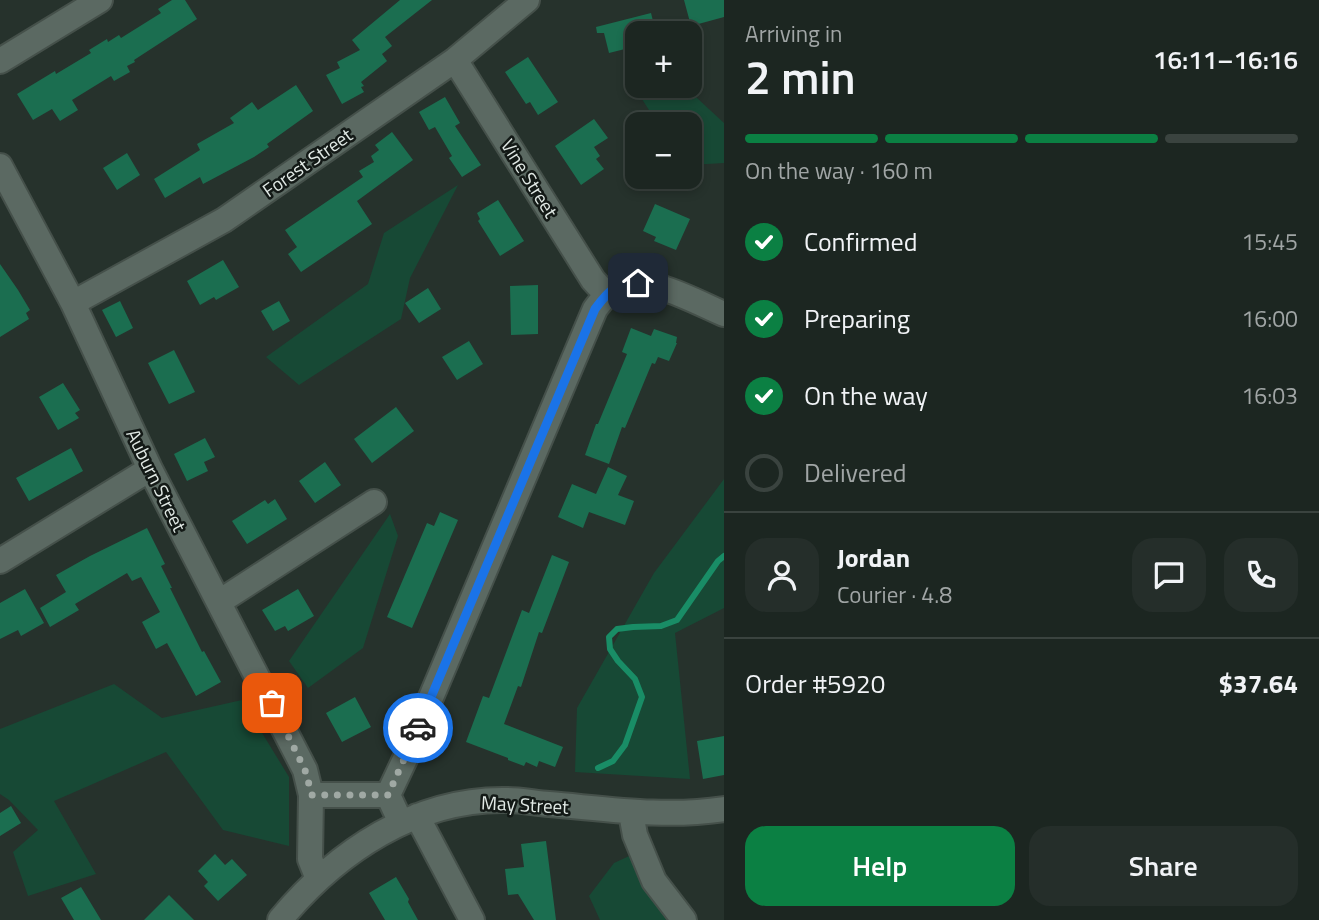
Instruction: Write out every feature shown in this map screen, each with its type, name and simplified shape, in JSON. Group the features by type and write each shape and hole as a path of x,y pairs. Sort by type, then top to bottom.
{"street":[{"path":"0,61 100,0"},
{"name":"Forest Street","path":"73,303 224,220 455,60 527,0"},
{"name":"Vine Street","path":"455,60 593,280 606,294"},
{"name":"Auburn Street","path":"0,166 73,303 150,469 305,770 312,795 310,859 318,880"},
{"path":"388,795 595,309 606,294 620,285 638,283 654,284 724,314"},
{"path":"0,561 150,469"},
{"path":"219,601 374,502"},
{"path":"312,795 388,795 409,819 472,920"},
{"name":"May Street","path":"280,920 341,859 409,819 448,806 507,800 631,813 681,814 724,809"},
{"path":"631,813 635,835 654,881 684,920"}],"green space":[{"path":"641,98 697,98 724,123 724,163 702,164 702,112 650,112"},
{"path":"458,185 410,278 401,319 299,385 266,357 368,284 384,233"},
{"path":"724,479 724,608 675,633 690,779 575,772 577,708 654,573"},
{"path":"390,514 398,536 363,648 308,688 289,661"},
{"path":"114,684 162,718 242,700 289,777 289,846 223,830 166,752 54,801 96,874 28,896 13,852 38,830 0,794 0,729"},
{"path":"638,852 684,920 600,920 589,896 614,863"}],"building":[{"path":"172,0 185,0 197,19 134,60 135,62 127,66 130,72 114,81 111,76 72,100 78,110 60,121 52,109 33,120 17,94 91,53 89,50 107,39 108,42 119,35 121,38 161,13 158,9"},
{"path":"400,0 432,0 385,37 392,46 382,54 387,61 361,82 364,92 342,104 326,75 340,68 337,62 360,50 352,40"},
{"path":"684,0 724,0 724,17 702,23 690,21"},
{"path":"651,13 653,21 625,21 625,49 609,53 604,33 597,33 596,27"},
{"path":"528,57 558,102 538,115 530,102 526,104 505,72"},
{"path":"296,85 313,111 267,144 269,147 254,157 203,184 200,177 165,198 154,179 200,150 197,144 234,123 230,118 252,102 258,110"},
{"path":"445,97 460,123 455,126 481,165 462,177 449,158 452,156 435,127 429,130 419,112"},
{"path":"594,119 608,138 594,147 600,156 596,159 604,169 581,185 555,146"},
{"path":"392,132 413,160 357,201 372,224 301,272 288,254 297,247 285,230 363,177 359,171 374,162 371,156 379,150 375,145"},
{"path":"127,153 140,175 117,190 103,168"},
{"path":"498,200 524,241 500,256 478,221 480,219 477,213"},
{"path":"655,204 690,219 676,250 654,241 656,237 643,231"},
{"path":"223,260 239,287 216,300 214,297 200,305 187,281"},
{"path":"0,264 30,310 26,313 29,319 0,337"},
{"path":"538,285 538,334 511,335 510,286"},
{"path":"428,288 441,309 419,323 405,303"},
{"path":"120,301 133,328 116,337 102,310"},
{"path":"279,301 290,321 273,331 261,311"},
{"path":"631,328 651,336 654,329 677,337 677,343 669,361 658,357 655,364 652,363 625,428 622,427 609,464 585,455 627,354 622,352"},
{"path":"469,341 483,364 457,380 442,357"},
{"path":"174,350 195,392 169,404 148,363"},
{"path":"63,383 80,410 75,413 79,418 58,430 39,397"},
{"path":"396,407 414,431 372,463 354,439"},
{"path":"205,438 215,457 204,462 208,471 187,481 174,454"},
{"path":"71,448 83,471 29,501 16,478"},
{"path":"325,462 341,485 315,503 299,481"},
{"path":"608,467 627,476 618,495 634,501 625,525 589,512 583,528 558,517 572,484 596,494"},
{"path":"275,499 287,519 247,544 232,521 265,500 268,504"},
{"path":"440,512 458,520 412,628 387,617 427,523 434,526"},
{"path":"147,528 165,564 161,566 170,588 202,652 204,651 221,682 196,696 167,643 156,649 142,622 160,612 141,577 132,581 127,573 75,604 79,610 50,627 40,608 66,592 56,575"},
{"path":"552,555 569,562 504,724 563,747 555,767 539,761 537,767 526,762 524,766 466,742 483,696 489,698 522,610 529,613"},
{"path":"25,589 44,623 21,636 18,630 0,639 0,603"},
{"path":"298,589 314,616 288,631 285,626 275,631 262,610"},
{"path":"355,697 371,727 342,742 326,713"},
{"path":"724,736 724,775 703,779 697,741"},
{"path":"11,806 21,823 0,836 0,813"},
{"path":"546,841 556,920 534,920 518,894 508,895 505,869 524,867 521,844"},
{"path":"215,854 225,865 232,859 247,875 218,901 204,886 208,882 198,871"},
{"path":"396,877 418,920 385,920 369,893"},
{"path":"81,887 101,920 74,920 61,898"},
{"path":"169,895 194,920 144,920"}],"waterway":[{"path":"598,768 613,761 625,745 642,697 635,679 610,649 609,637 617,629 661,626 677,620 724,556"}],"way so far":[{"path":"272,703 305,770 312,795 388,795 418,728"}],"route":[{"path":"418,728 595,309 606,294 620,285 638,283"}]}
